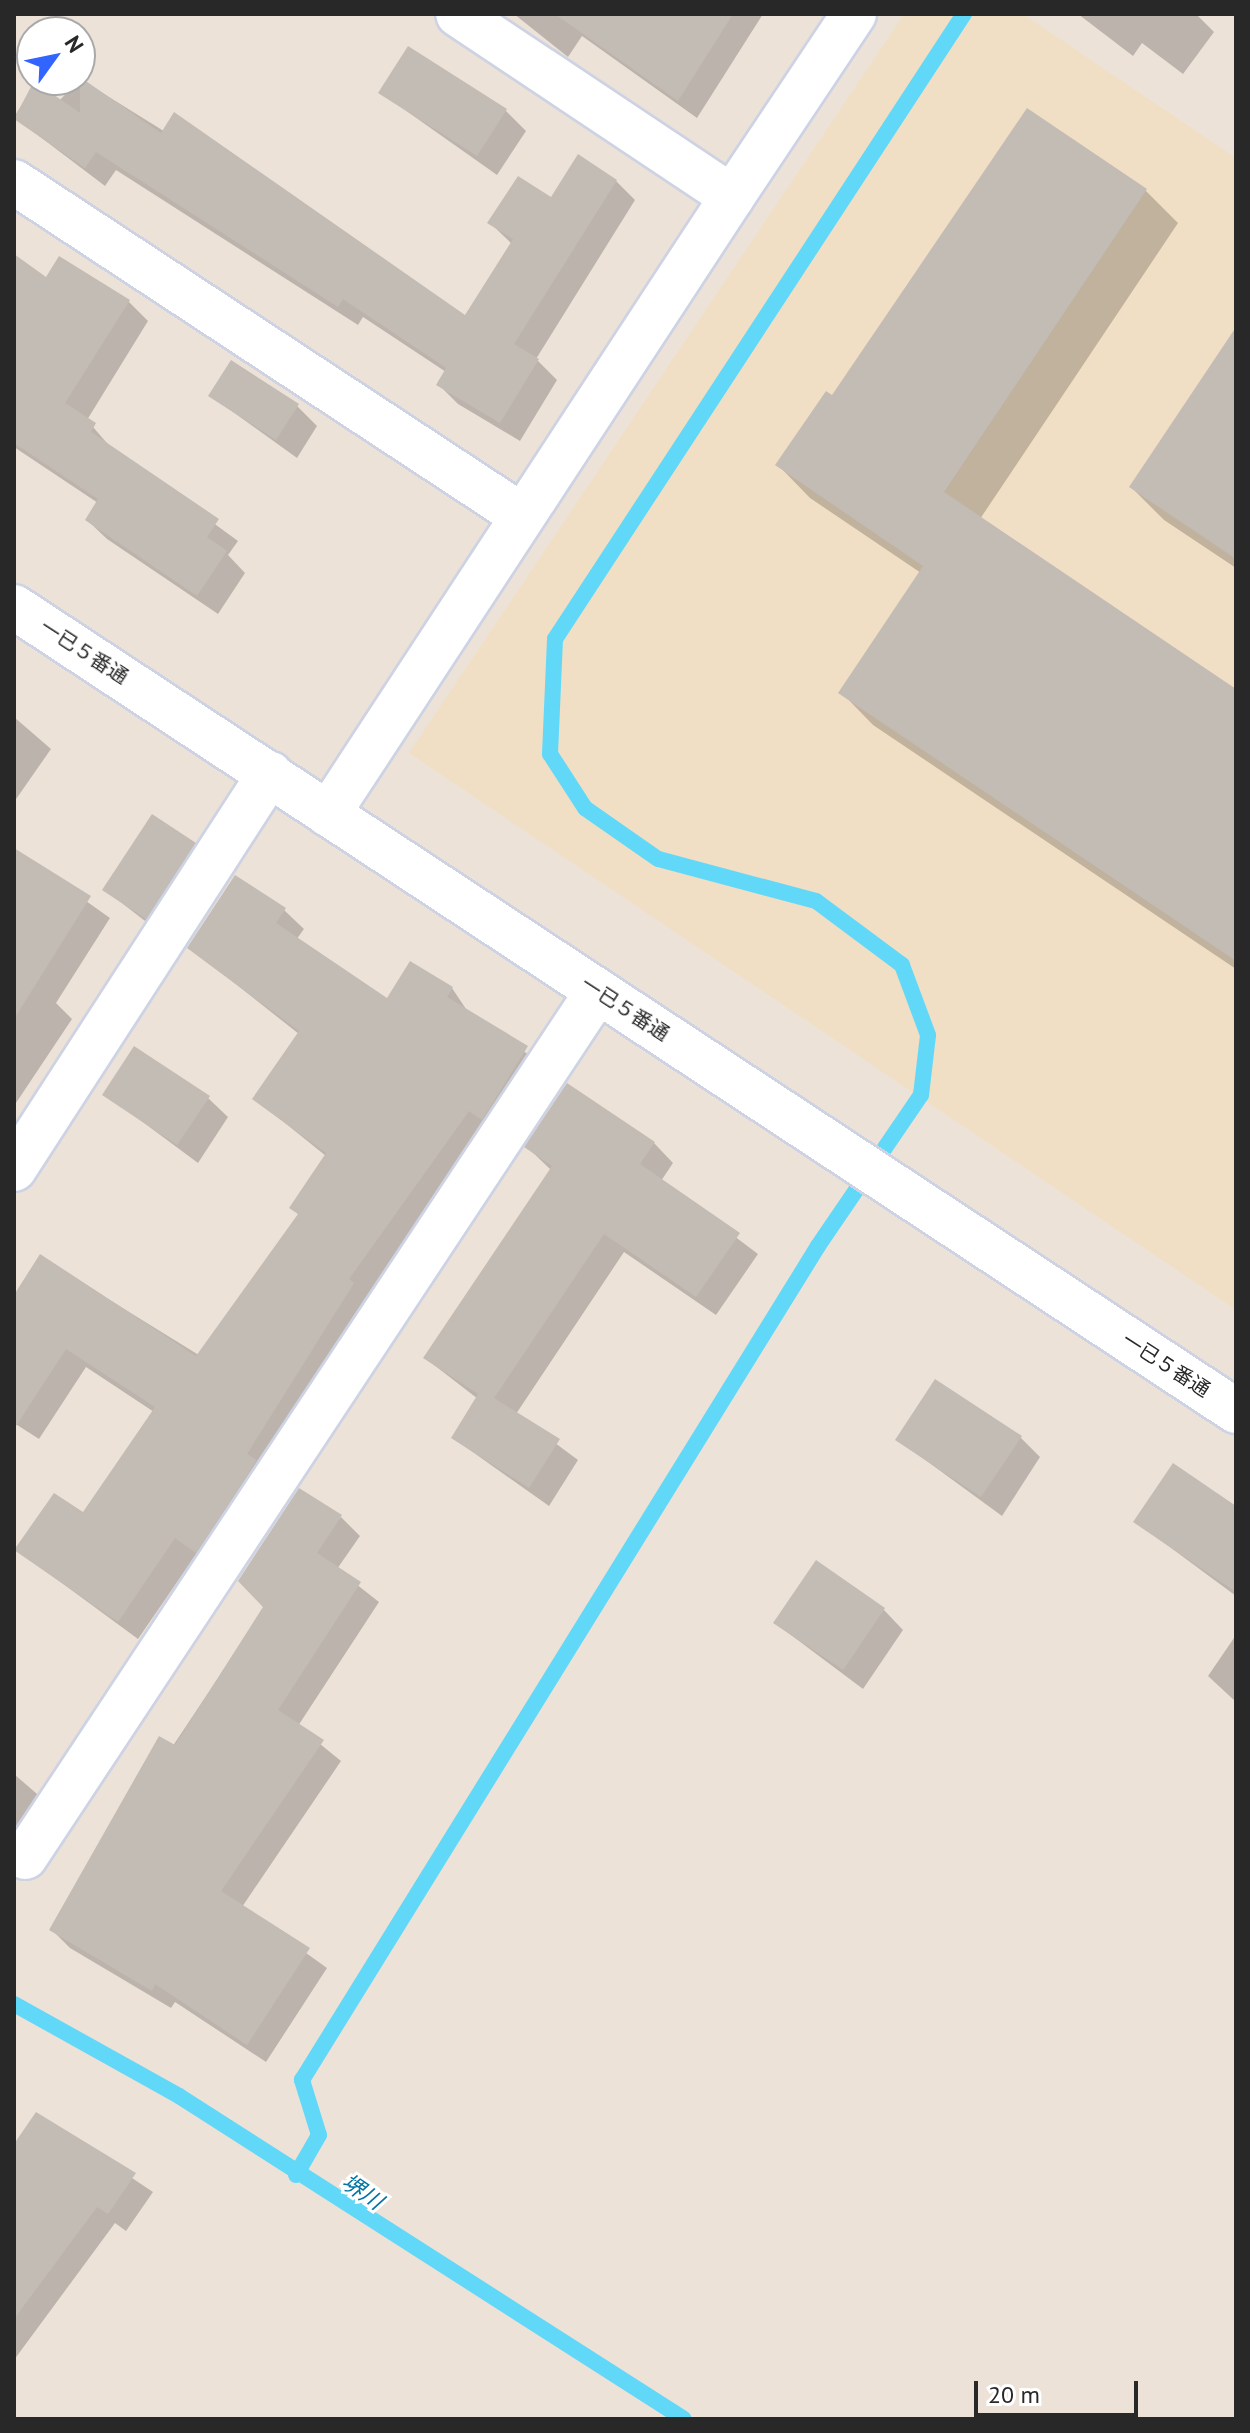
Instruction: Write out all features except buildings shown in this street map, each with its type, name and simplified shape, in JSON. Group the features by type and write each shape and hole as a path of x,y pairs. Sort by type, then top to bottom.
{"street":[{"path":"458,14 732,197"},
{"path":"328,814 519,514 854,14"},
{"path":"14,182 519,514"},
{"name":"一已５番通","path":"14,607 1236,1411"},
{"path":"14,1169 270,774"},
{"path":"25,1857 597,992"}],"shaded area":[{"path":"904,14 1023,14 1236,158 1236,1310 409,753"}],"waterway":[{"path":"296,2175 319,2135 302,2080 818,1246 921,1095 928,1035 902,965 816,901 658,859 585,808 550,754 555,639 964,14"},
{"name":"堺川","path":"14,2004 179,2096 684,2419"}]}
